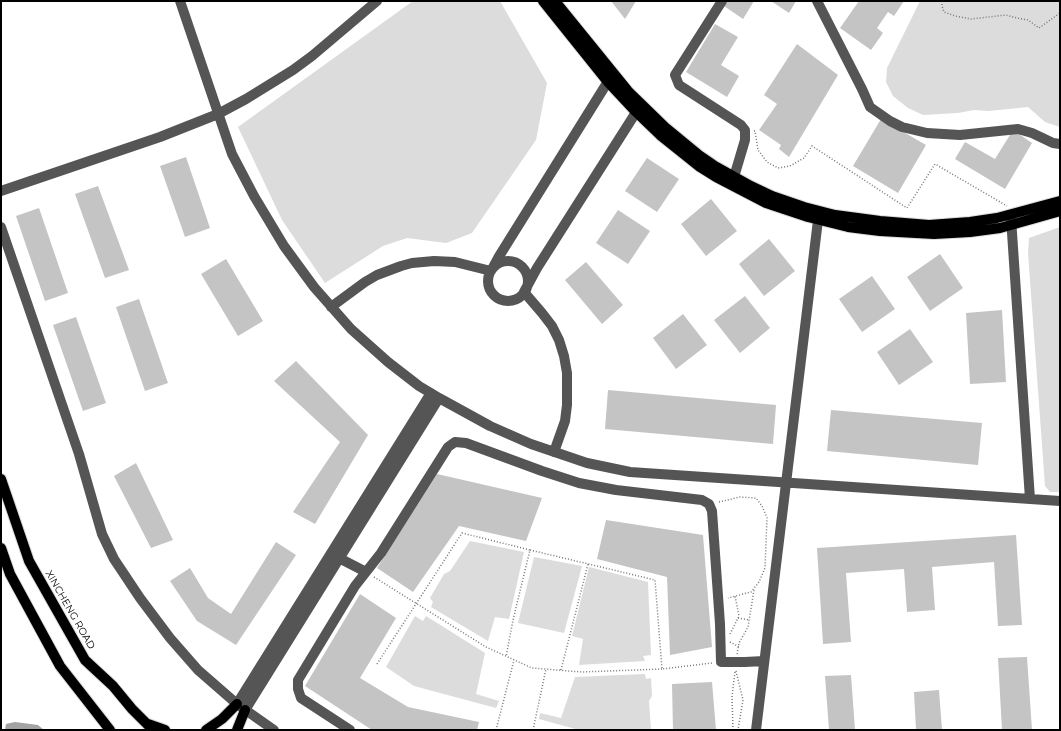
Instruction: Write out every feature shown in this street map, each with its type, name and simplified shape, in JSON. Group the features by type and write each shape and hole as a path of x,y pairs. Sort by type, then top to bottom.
{"main road":[{"path":"543,1 638,108 683,154 716,177 766,203 818,216 929,224 1011,220 1060,211"},
{"path":"555,1 611,78"},
{"path":"638,108 665,127 699,155 734,177 772,196 818,216"},
{"path":"1011,220 1060,201"},
{"name":"XINCHENG ROAD","path":"1,479 29,561 85,660 113,686 132,709 153,730"},
{"path":"1,548 10,574 60,666 110,730"},
{"path":"206,730 241,707"},
{"path":"237,730 241,707"},
{"path":"145,722 165,730"}],"street":[{"path":"180,1 232,154 267,219 298,266 331,307 370,347 409,378 435,396 512,436 587,463 630,472 1060,501"},
{"path":"1,191 160,137 218,114 246,99 293,70 317,52 377,1"},
{"path":"722,1 675,76 679,85 741,125 745,130 745,140 734,177"},
{"path":"817,1 870,106 890,121 902,127 927,133 960,135 1018,129 1032,133 1053,143 1060,144"},
{"path":"611,78 490,271 488,283 493,294 497,298 509,301 515,300 524,292 638,108"},
{"path":"756,730 818,216"},
{"path":"1011,220 1030,499"},
{"path":"1,227 79,454 95,512 106,542 126,578 170,638 198,670 241,707 274,730"},
{"path":"331,307 377,275 412,263 434,261 456,262 490,271"},
{"path":"490,271 494,266 506,262 518,264 523,268 527,280 524,292"},
{"path":"524,292 552,326 559,340 565,362 568,392 567,406 565,421 554,452"},
{"path":"241,707 435,396"},
{"path":"241,707 339,558 435,396"},
{"path":"350,730 301,698 298,689 298,680 355,586 381,553 448,447 454,442 466,443 579,483 616,490 702,500 710,504 712,511 721,662 764,660"},
{"path":"339,558 366,572"}],"path":[{"path":"942,1 944,12 956,16 971,19 1006,15 1028,20 1040,28 1060,13"},
{"path":"741,125 755,131 758,150 766,162 778,168 790,166 804,158 812,146 907,208 935,164 1007,206 1011,220"},
{"path":"710,504 740,497 756,498 762,506 767,518 765,568 759,582 751,592 718,601"},
{"path":"377,664 462,533 655,580 662,669"},
{"path":"506,656 530,550"},
{"path":"561,670 588,564"},
{"path":"366,572 416,602 486,648 532,668 582,672 662,669 721,662"},
{"path":"730,634 738,618 738,608 735,596"},
{"path":"738,618 749,620"},
{"path":"720,647 725,640 739,647"},
{"path":"496,730 514,660"},
{"path":"533,730 546,669"},
{"path":"733,730 732,696 736,671"},
{"path":"733,724 739,727"}],"shaded area":[{"path":"413,1 500,1 547,83 536,140 472,233 446,243 407,238 383,246 325,283 282,220 238,127"},
{"path":"920,1 1060,1 1060,127 1045,122 1028,107 923,115 908,108 893,96 886,82 887,68"},
{"path":"1060,227 1060,492 1050,492 1045,486 1028,253 1029,238"},
{"path":"470,541 524,552 509,619 495,617 488,641 431,607 433,602 430,598 444,574 450,571"},
{"path":"534,557 582,566 564,633 518,623"},
{"path":"589,567 648,582 651,655 643,656 645,661 579,665 583,639 572,636"},
{"path":"415,616 423,621 426,616 485,653 476,694 499,701 496,708 414,686 386,667"},
{"path":"645,674 646,679 651,678 652,696 649,701 651,730 579,730 539,719 540,713 561,718 575,677"},
{"path":"15,722 38,725 44,730 5,730 6,724"}],"building":[{"path":"611,1 636,1 625,19"},
{"path":"727,1 754,1 743,19 724,6"},
{"path":"771,1 796,1 789,13"},
{"path":"859,1 904,1 894,16 888,12 877,28 883,33 871,50 840,28"},
{"path":"715,24 738,37 721,65 739,76 727,97 686,72"},
{"path":"797,44 838,75 789,157 779,149 781,145 759,130 777,104 764,95"},
{"path":"881,119 926,145 898,193 853,166"},
{"path":"1013,130 1032,143 1005,189 955,159 965,142 995,159"},
{"path":"186,157 210,228 185,237 160,166"},
{"path":"647,158 679,179 657,212 625,191"},
{"path":"98,186 129,270 105,278 75,194"},
{"path":"711,199 737,231 706,256 681,224"},
{"path":"39,208 68,293 45,301 16,216"},
{"path":"618,210 650,231 628,264 596,243"},
{"path":"769,239 795,271 764,296 739,264"},
{"path":"940,254 963,288 930,311 907,277"},
{"path":"226,259 263,321 238,336 201,274"},
{"path":"586,262 623,305 602,324 565,280"},
{"path":"872,276 895,309 862,332 839,299"},
{"path":"745,296 770,328 740,353 714,320"},
{"path":"139,299 168,383 145,391 116,307"},
{"path":"1002,310 1006,382 970,384 966,313"},
{"path":"683,314 707,345 676,369 653,338"},
{"path":"76,317 106,403 83,411 53,325"},
{"path":"910,329 933,362 899,385 877,352"},
{"path":"296,361 368,435 315,524 293,512 340,442 274,381"},
{"path":"608,390 776,405 773,444 605,429"},
{"path":"831,410 982,423 978,465 827,451"},
{"path":"136,463 173,540 151,548 114,476"},
{"path":"437,474 542,498 526,541 459,526 413,592 377,568"},
{"path":"606,520 703,535 712,647 670,655 667,577 597,559"},
{"path":"1016,535 1022,625 998,626 994,562 932,567 935,610 907,612 904,569 846,573 851,642 823,644 817,548"},
{"path":"276,542 296,555 236,645 197,621 170,581 190,568 208,598 231,614"},
{"path":"360,594 396,618 360,678 408,707 479,722 477,730 372,730 305,686"},
{"path":"1027,657 1032,730 1002,730 998,658"},
{"path":"851,675 855,730 829,730 825,676"},
{"path":"712,682 716,730 673,730 672,684"},
{"path":"939,690 942,730 916,730 914,692"}]}
